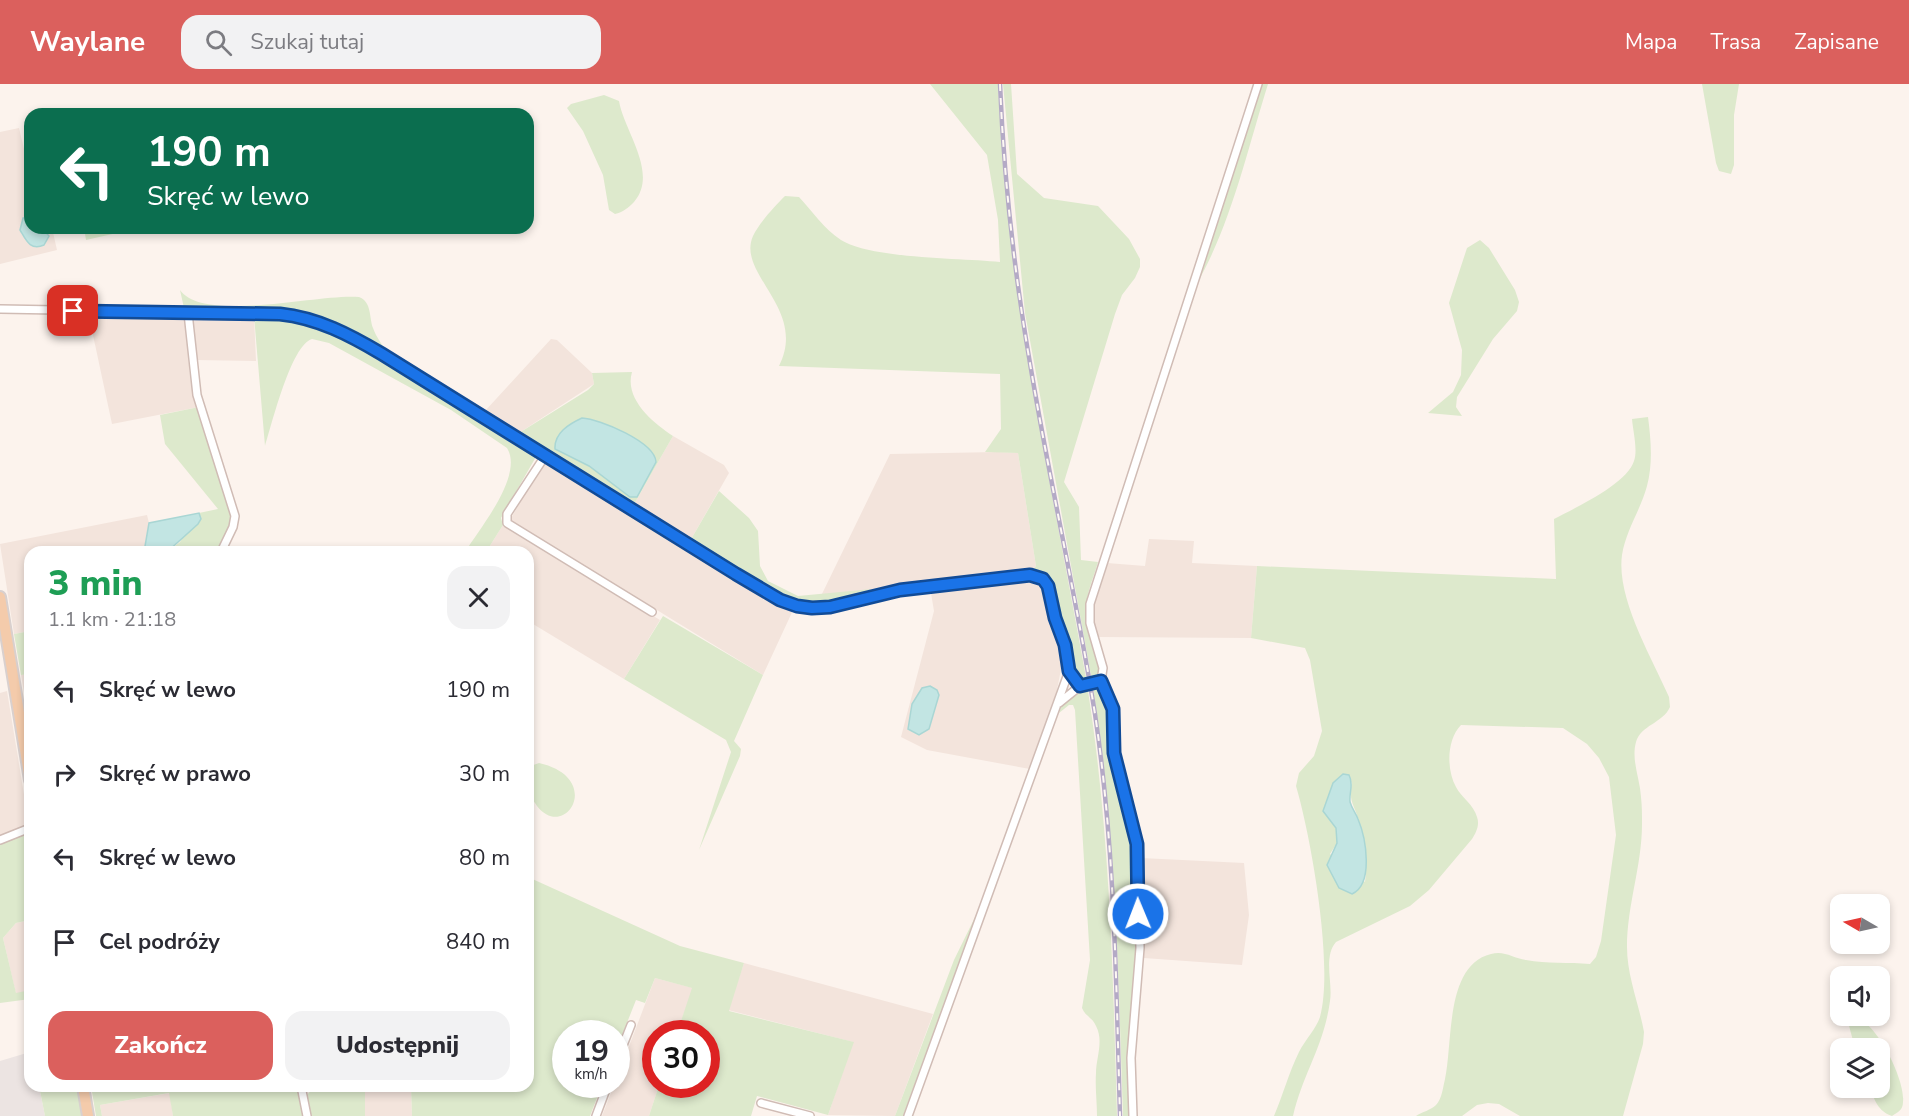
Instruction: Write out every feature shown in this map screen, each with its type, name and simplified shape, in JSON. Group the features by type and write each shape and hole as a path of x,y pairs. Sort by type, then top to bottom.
{"main road":[{"path":"0,597 24,743"},
{"path":"84,1092 88,1116"}],"street":[{"path":"1133,1116 1131,1058 1140,948 1138,852 1114,753 1113,709 1101,681 1103,668 1089,613 1091,595 1258,84"},
{"path":"0,309 280,314 305,317 327,325 382,354 751,583 797,606 821,608 900,590 1038,576 1048,586 1055,618 1065,645 1069,671 908,1116"},
{"path":"188,313 197,395 235,516 233,527 224,546"},
{"path":"545,456 507,514 507,523 652,612"},
{"path":"1069,671 1080,686"},
{"path":"1059,703 1080,686 1101,681"},
{"path":"0,840 24,830"},
{"path":"303,1092 307,1116"},
{"path":"596,1116 603,1098"},
{"path":"761,1103 810,1116"}],"shaded area":[{"path":"19,128 24,149 24,234 53,234 57,250 0,264 0,132"},
{"path":"87,307 184,308 190,377 199,407 112,424"},
{"path":"195,316 254,316 256,361 196,360 191,321"},
{"path":"551,339 557,340 592,373 594,384 519,433 485,411"},
{"path":"673,436 724,465 729,473 690,541 633,506"},
{"path":"1018,453 1036,566 1033,570 821,596 890,454"},
{"path":"550,463 794,608 763,675 510,520 541,466"},
{"path":"147,515 149,523 145,546 24,546 24,632 14,634 0,544"},
{"path":"503,525 660,620 624,679 534,625 534,546 490,546"},
{"path":"1149,539 1194,541 1192,563 1257,566 1251,638 1098,637 1094,623 1094,601 1107,563 1145,566"},
{"path":"1031,579 1040,582 1044,587 1063,659 1055,700 1030,769 927,750 901,737 934,611 931,593"},
{"path":"21,675 24,675 24,692"},
{"path":"7,691 24,795 24,827 0,837 0,693"},
{"path":"1141,858 1244,863 1249,915 1242,965 1144,958"},
{"path":"24,921 24,992 16,994 3,938 16,923"},
{"path":"744,963 933,1014 895,1116 828,1115 853,1042 728,1010"},
{"path":"655,978 693,988 682,1020 642,1020 642,1098 655,1098 649,1116 602,1116 609,1098 630,1098 630,1044"},
{"path":"24,1054 24,1092 40,1092 45,1116 0,1116 0,1061"},
{"path":"364,1092 411,1092 412,1116 365,1116"},
{"path":"170,1093 173,1116 102,1116 100,1105"}],"green space":[{"path":"930,84 998,84 1003,160 1021,310 1087,683 1079,681 1072,670 1067,640 1048,579 1045,574 1033,570 1036,566 1018,453 985,452 1001,429 1000,374 779,366 786,346 785,327 779,310 754,264 750,250 756,231 785,196 799,197 829,231 855,246 873,251 918,257 1000,262 998,220 987,155"},
{"path":"1003,84 1011,84 1017,174 1044,198 1098,206 1129,239 1140,259 1140,267 1135,278 1122,295 1115,314 1064,482 1079,507 1081,560 1098,562 1086,610 1087,624 1099,663 1098,677 1092,681 1025,313"},
{"path":"1260,84 1268,84 1229,213 1196,285"},
{"path":"1702,84 1739,84 1734,115 1734,165 1731,174 1719,171 1716,163"},
{"path":"604,95 619,101 642,165 641,191 625,210 615,214 609,210 603,175 583,131 567,108 571,104"},
{"path":"85,234 112,234 86,240"},
{"path":"1480,240 1489,248 1515,290 1519,302 1517,311 1493,339 1457,397 1456,407 1462,416 1428,413 1453,392 1461,375 1462,350 1449,303 1467,248"},
{"path":"180,290 193,300 213,305 237,306 359,297 366,302 374,331 389,354 333,323 302,312 184,308"},
{"path":"254,316 281,317 315,323 349,339 537,455 501,518 503,525 490,546 469,546 505,486 510,472 511,459 507,448 451,410 329,343 312,339 304,344 290,370 265,446"},
{"path":"632,372 632,392 636,401 649,417 673,436 633,506 519,433 588,390 594,384 592,373"},
{"path":"199,407 231,514 229,529 221,546 175,546 180,542 199,513 218,509 165,444 160,415"},
{"path":"1648,417 1651,460 1644,495 1622,555 1624,590 1637,628 1669,697 1670,707 1662,717 1642,732 1635,749 1642,824 1627,947 1631,979 1644,1032 1643,1044 1623,1116 1520,1116 1499,1104 1488,1103 1477,1105 1462,1116 1416,1116 1434,1107 1441,1096 1458,989 1466,973 1476,961 1496,953 1526,960 1590,964 1596,957 1601,941 1616,835 1609,777 1599,758 1587,744 1563,728 1461,725 1453,738 1449,763 1456,787 1477,817 1478,826 1475,834 1429,890 1410,906 1336,942 1330,955 1331,994 1323,1032 1293,1116 1274,1116 1295,1060 1320,1017 1324,995 1323,935 1319,902 1308,836 1296,786 1299,773 1314,756 1322,731 1310,660 1305,648 1251,638 1257,566 1556,579 1554,519 1611,487 1629,470 1636,451 1632,419","holes":["1352,781 1351,798 1364,844 1365,882 1330,854 1337,843 1336,828"]},
{"path":"719,491 749,518 758,531 760,566 768,581 798,596 872,589 835,602 805,605 775,594 690,541"},
{"path":"663,616 763,675 734,741 741,749 740,756 699,850 731,752 726,740 624,679"},
{"path":"24,632 24,675 21,675 14,634"},
{"path":"1093,689 1102,690 1110,712 1112,757 1134,837 1138,944 1131,1116 1123,1116 1111,848 1101,742"},
{"path":"1081,690 1088,691 1106,850 1117,1116 1097,1116 1096,1067 1099,1038 1095,1023 1082,1008 1090,960 1075,710 1073,705 1069,705 1059,713 1062,705"},
{"path":"539,763 559,771 570,781 575,793 573,804 567,812 558,817 548,815 534,802 534,765"},
{"path":"24,834 24,921 16,923 3,938 16,993 24,991 24,1000 0,1003 0,844"},
{"path":"534,880 680,946 744,963 729,1011 854,1042 828,1115 757,1096 751,1116 649,1116 655,1098 720,1098 720,1020 681,1020 692,988 655,978 645,1003 636,1000 628,1020 552,1020 552,1098 597,1098 590,1116 412,1116 411,1092 534,1092"},
{"path":"979,909 903,1116 895,1116 954,960"},
{"path":"1849,1026 1869,1026 1879,1038 1852,1038"},
{"path":"1890,1056 1903,1092 1903,1105 1892,1116 1880,1108 1874,1098 1890,1098"},
{"path":"40,1092 79,1092 83,1116 45,1116"},
{"path":"92,1092 298,1092 303,1116 173,1116 169,1093 100,1105 102,1116 96,1116"},
{"path":"310,1092 365,1092 365,1116 310,1116 306,1096"}],"water":[{"path":"24,218 24,234 47,234 49,236 44,245 35,247 27,241 20,230"},
{"path":"582,418 601,422 625,433 647,447 653,454 656,462 637,497 630,497 589,466 555,449 555,443 560,434 567,426"},
{"path":"199,513 201,519 174,546 145,546 149,523"},
{"path":"930,686 937,690 939,695 929,729 919,735 908,729 912,704 922,688"},
{"path":"1343,774 1349,775 1350,778 1350,802 1364,837 1366,860 1363,881 1359,889 1352,894 1339,888 1327,865 1337,843 1336,828 1323,811 1333,783"}],"railway":[{"path":"1000,84 1007,194 1020,303 1039,417 1088,672 1102,764 1114,915 1120,1116"}],"route":[{"path":"73,311 280,314 305,317 327,325 382,354 736,574 780,600 804,608 830,607 900,590 1030,575 1038,576 1048,586 1055,618 1067,653 1071,678 1080,686 1086,687 1101,681 1113,709 1114,753 1137,844 1138,914"}]}
